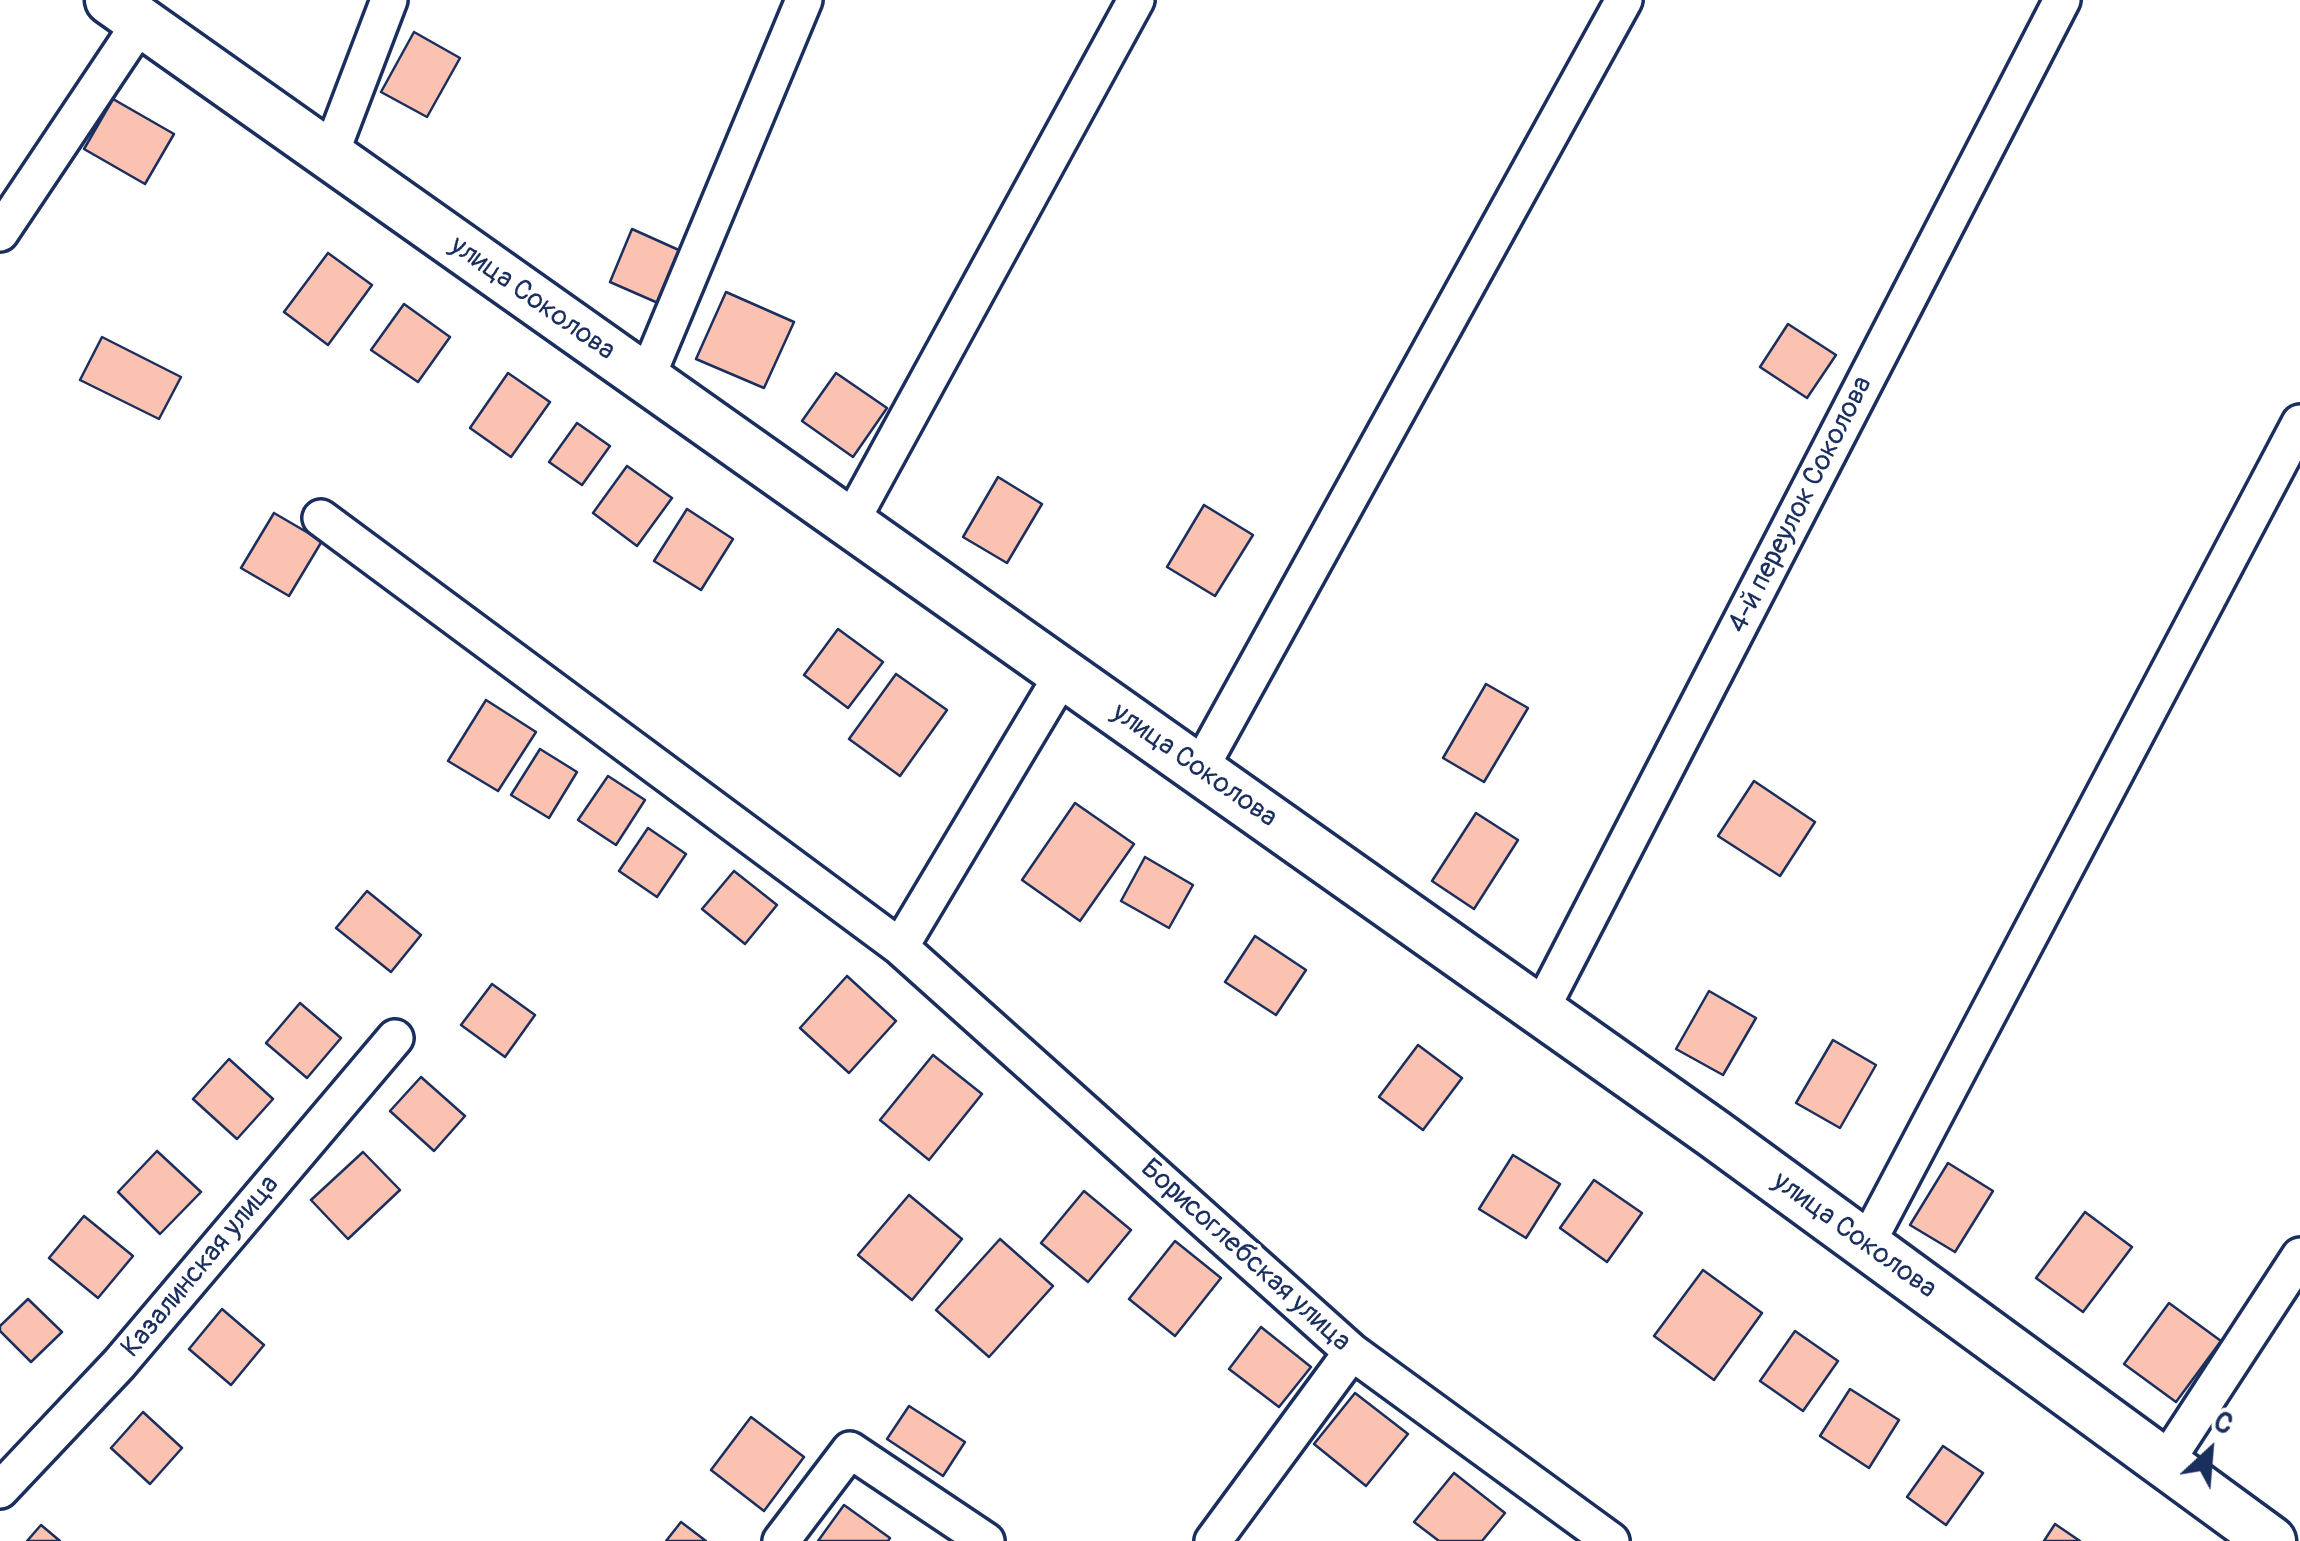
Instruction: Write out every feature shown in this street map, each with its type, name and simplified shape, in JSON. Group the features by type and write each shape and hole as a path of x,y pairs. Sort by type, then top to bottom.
{"main road":[{"name":"улица Соколова","path":"125,11 1540,1011 2271,1541"}],"street":[{"path":"330,155 389,0"},
{"path":"646,379 804,0"},
{"path":"850,523 1136,0"},
{"path":"1198,770 1624,0"},
{"name":"4-й переулок Соколова","path":"1540,1011 2062,0"},
{"path":"0,233 125,11"},
{"path":"1866,1245 2300,423"},
{"name":"Борисоглебская улица","path":"322,518 900,947 1352,1352 1610,1541"},
{"path":"900,947 1063,674"},
{"name":"Казалинская улица","path":"0,1490 119,1364 395,1038"},
{"path":"2165,1463 2300,1256"},
{"path":"1213,1541 1352,1352"},
{"path":"781,1541 850,1450 986,1541"}],"building":[{"path":"414,32 460,58 427,117 381,92"},
{"path":"113,99 174,134 145,184 84,149"},
{"path":"632,229 681,251 658,303 610,282"},
{"path":"328,253 372,285 328,345 284,312"},
{"path":"726,292 794,322 764,388 696,359"},
{"path":"404,304 450,337 418,382 371,350"},
{"path":"1788,324 1836,355 1807,398 1760,367"},
{"path":"102,337 181,377 159,419 80,380"},
{"path":"508,373 550,402 511,457 470,428"},
{"path":"836,373 887,408 853,457 802,421"},
{"path":"577,423 610,446 582,485 549,462"},
{"path":"627,466 672,498 637,546 593,513"},
{"path":"998,477 1042,504 1007,563 963,537"},
{"path":"1204,505 1253,535 1215,596 1167,567"},
{"path":"687,509 733,539 701,590 654,561"},
{"path":"274,513 322,541 289,596 241,568"},
{"path":"838,629 883,662 848,708 804,675"},
{"path":"896,674 947,710 900,776 849,739"},
{"path":"1486,684 1528,708 1484,782 1443,758"},
{"path":"486,700 536,732 498,791 448,761"},
{"path":"540,749 577,772 549,818 511,795"},
{"path":"608,776 645,800 616,845 578,820"},
{"path":"1754,781 1815,822 1780,876 1718,836"},
{"path":"1075,803 1134,844 1080,921 1022,880"},
{"path":"1476,813 1518,840 1474,909 1432,881"},
{"path":"648,828 686,854 657,897 619,871"},
{"path":"1145,857 1193,885 1169,928 1121,901"},
{"path":"734,871 777,905 745,944 702,909"},
{"path":"367,891 421,935 391,972 336,928"},
{"path":"1255,936 1306,970 1276,1015 1225,982"},
{"path":"847,976 896,1021 849,1073 800,1028"},
{"path":"492,984 535,1015 505,1057 461,1025"},
{"path":"1709,991 1756,1018 1723,1075 1676,1049"},
{"path":"300,1003 341,1038 307,1078 266,1043"},
{"path":"1833,1040 1876,1065 1840,1128 1796,1103"},
{"path":"1418,1045 1462,1078 1423,1130 1379,1097"},
{"path":"933,1055 982,1094 929,1160 880,1120"},
{"path":"229,1059 273,1099 237,1139 193,1099"},
{"path":"421,1077 465,1116 434,1151 390,1111"},
{"path":"157,1151 201,1192 160,1234 118,1192"},
{"path":"363,1152 400,1190 348,1239 311,1200"},
{"path":"1513,1155 1560,1184 1526,1238 1479,1209"},
{"path":"1948,1163 1993,1191 1955,1252 1910,1225"},
{"path":"1594,1180 1642,1213 1607,1262 1560,1228"},
{"path":"1084,1191 1131,1230 1088,1282 1041,1243"},
{"path":"909,1195 962,1239 912,1300 858,1255"},
{"path":"2085,1212 2132,1247 2083,1312 2036,1278"},
{"path":"84,1216 133,1256 98,1298 49,1258"},
{"path":"1000,1239 1053,1286 989,1357 936,1310"},
{"path":"1175,1241 1221,1278 1175,1336 1129,1299"},
{"path":"1703,1270 1762,1313 1714,1380 1654,1336"},
{"path":"28,1299 62,1332 31,1362 0,1331 0,1326"},
{"path":"2169,1303 2221,1341 2176,1402 2124,1364"},
{"path":"222,1309 264,1345 231,1385 189,1349"},
{"path":"1261,1327 1311,1367 1279,1407 1229,1369"},
{"path":"1795,1331 1838,1361 1803,1411 1760,1381"},
{"path":"1850,1389 1899,1420 1869,1468 1820,1436"},
{"path":"1355,1393 1408,1434 1366,1486 1314,1444"},
{"path":"909,1406 965,1442 943,1476 887,1439"},
{"path":"143,1412 182,1448 150,1484 111,1448"},
{"path":"751,1417 804,1457 764,1511 711,1470"},
{"path":"1943,1446 1983,1473 1946,1525 1907,1497"},
{"path":"1454,1473 1505,1513 1482,1541 1439,1541 1414,1522"},
{"path":"844,1505 890,1538 888,1541 818,1541"},
{"path":"681,1522 706,1541 666,1541"},
{"path":"2055,1524 2080,1541 2044,1541"},
{"path":"41,1525 60,1541 27,1541"}]}
